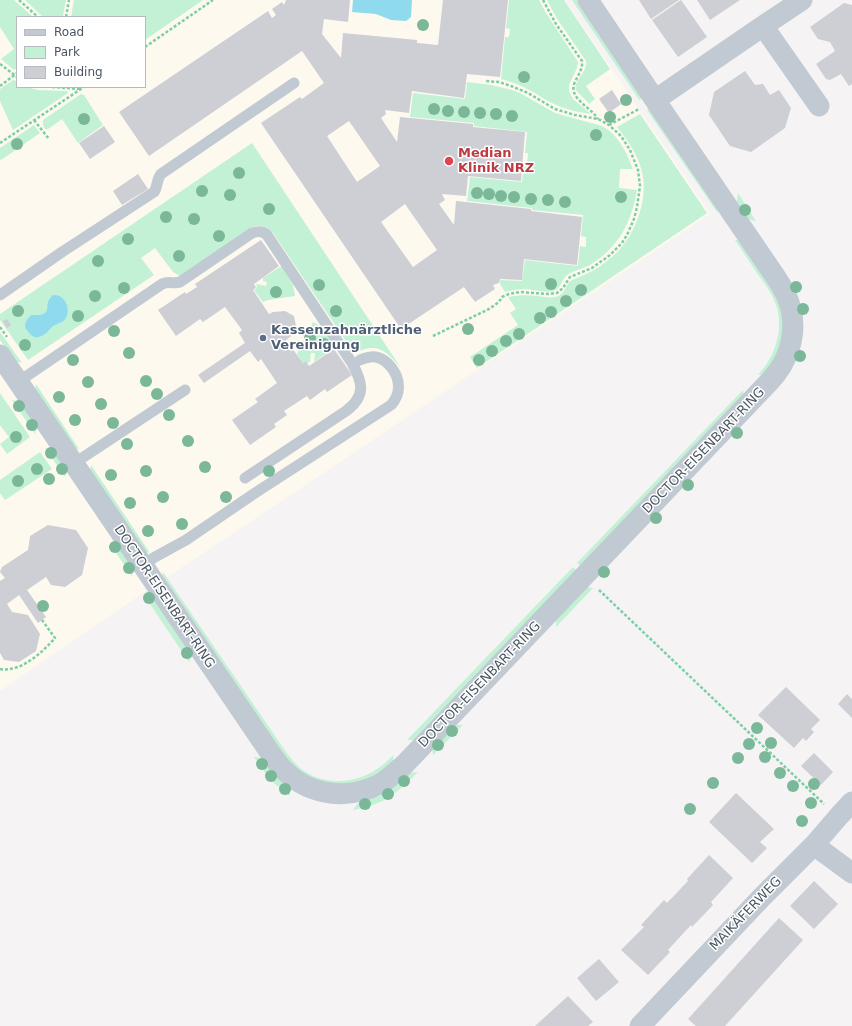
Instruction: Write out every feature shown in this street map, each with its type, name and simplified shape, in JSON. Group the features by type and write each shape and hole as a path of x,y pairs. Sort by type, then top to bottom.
{"street":[{"name":"DOCTOR-EISENBART-RING","path":"5,348 18,382 277,762 287,773 302,784 314,790 333,794 354,793 379,784 404,765 774,377 787,356 792,337 793,322 791,309 782,288 771,269 588,0"},
{"path":"655,100 802,0"},
{"path":"763,26 819,106"},
{"name":"MAIKÄFERWEG","path":"640,1026 814,845 845,809"},
{"path":"814,845 852,873"}],"lane":[{"path":"0,295 62,252 154,192 156,190 160,174 294,83"},
{"path":"18,382 163,283 180,282 252,233 257,231 264,233 267,235 352,363 359,375 361,390 356,401 350,408 244,478"},
{"path":"143,565 186,540 255,493 391,405 397,396 399,387 395,372 388,363 381,358 375,357 360,360"},
{"path":"74,464 185,390"}],"path":[{"path":"19,0 37,16"},
{"path":"66,16 69,0"},
{"path":"146,46 213,0"},
{"path":"543,0 556,24 582,61 582,68 573,86 573,92 576,98 592,111 598,119"},
{"path":"0,64 16,75 0,86"},
{"path":"434,336 489,309 504,296 520,292 548,294 557,293 563,288 570,277 598,264 619,246 627,235 636,213 639,195 639,177 636,163 621,136 609,125 598,119 575,115 555,109 528,93 511,86 499,82 485,81"},
{"path":"66,88 80,89"},
{"path":"0,143 80,89"},
{"path":"609,125 655,100"},
{"path":"34,120 49,139"},
{"path":"0,327 5,348"},
{"path":"584,576 818,798 845,809"},
{"path":"0,669 11,669 23,664 45,650 55,638 42,620"},
{"path":"0,673 4,670"}],"shaded area":[{"path":"0,0 565,0 710,214 137,597 0,691"}],"green space":[{"path":"0,0 14,0 32,16 16,16 16,69 14,70 1,59 14,49 0,27"},
{"path":"25,0 66,0 63,16 42,16"},
{"path":"74,0 203,0 146,39 146,16 71,16"},
{"path":"509,0 539,0 578,62 577,68 569,85 569,91 573,99 591,114 561,107 521,86 501,79 505,37 509,37 510,29 506,28"},
{"path":"547,0 564,0 610,69 586,86 595,99 589,104 576,90 577,83 585,69 586,61 556,17"},
{"path":"572,0 577,0 642,96 640,101"},
{"path":"13,80 16,81 16,88 67,91 68,93 13,130 0,101 0,89"},
{"path":"467,82 491,85 512,90 555,113 602,126 608,129 617,139 625,150 631,163 633,169 620,169 619,188 637,190 631,213 622,233 609,250 600,258 590,265 567,275 558,288 554,291 544,292 523,289 505,292 500,284 500,280 522,281 525,260 578,266 580,246 586,247 586,237 581,236 583,215 467,201 470,177 522,182 524,163 527,164 528,153 525,153 527,132 474,126 474,123 410,117 413,93 465,99"},
{"path":"81,94 84,95 103,125 78,143 62,119 48,129 45,129 43,120"},
{"path":"650,108 717,205 717,212 647,110"},
{"path":"640,114 707,213 477,368 470,357 518,325 510,313 516,309 508,297 527,295 552,297 559,296 572,280 602,265 620,249 627,240 638,218 644,183 642,172 635,154 617,127"},
{"path":"34,125 40,133 1,160 0,148"},
{"path":"252,143 401,368 385,352 375,348 369,348 354,353 273,233 266,227 261,226 252,227 180,276 173,272 155,248 141,258 154,275 28,360 0,320 0,314"},
{"path":"738,193 756,221 748,219 737,202"},
{"path":"735,240 741,240 770,283 784,318 781,348 764,375 758,375 770,359 777,341 779,331 778,312 770,291"},
{"path":"283,265 293,285 295,296 263,302 254,290 257,287 256,284 266,286 267,282 263,281 263,278"},
{"path":"313,322 324,329 337,346 314,362 315,353 311,353 310,362 307,363 306,361 303,363 297,354"},
{"path":"0,332 22,363 15,361 0,340"},
{"path":"36,384 79,449 73,448 35,391"},
{"path":"743,390 744,396 581,566 577,563"},
{"path":"0,393 30,437 7,454 0,444 9,437 0,425"},
{"path":"12,400 20,402 37,426 35,434"},
{"path":"45,448 53,450 67,469 65,477"},
{"path":"40,452 52,469 5,500 0,493 0,480"},
{"path":"91,465 150,553 145,552 90,472"},
{"path":"110,544 118,544 134,569 132,576"},
{"path":"573,567 577,571 414,740 407,740"},
{"path":"163,572 286,752 300,768 311,775 336,781 349,780 373,772 393,755 393,762 384,771 359,784 321,784 289,764 162,579"},
{"path":"586,587 593,588 556,627 556,618"},
{"path":"149,591 191,654 189,662 144,595"},
{"path":"454,725 463,725 433,755 432,747"},
{"path":"254,757 262,758 276,777 289,788 290,796 270,780"},
{"path":"418,772 389,797 374,805 353,810 358,803 380,796 408,773"}],"water":[{"path":"353,0 412,0 411,17 406,21 391,20 376,14 352,12"},
{"path":"53,295 61,297 66,302 68,310 66,318 62,322 53,326 47,333 34,337 25,327 26,321 31,315 40,315 45,313 50,298"}],"building":[{"name":"Median Klinik NRZ","path":"286,0 350,0 348,22 324,19 322,34 341,58 343,33 417,40 417,43 438,45 443,0 508,0 500,77 467,74 464,98 412,91 409,113 385,110 386,114 381,118 397,142 400,117 473,124 473,127 525,132 521,181 468,176 466,196 442,194 445,200 439,204 454,225 456,201 531,209 531,211 582,217 577,265 524,259 522,280 500,279 499,283 493,285 495,289 475,302 464,287 401,329 261,123 300,97 302,99 324,83 302,51 149,156 119,112 268,11 272,18 276,15 272,9 282,2 284,5","holes":["349,121 380,166 357,182 327,136","405,204 437,250 413,267 381,222"]},
{"path":"639,0 679,0 651,19"},
{"path":"681,0 707,37 678,57 652,20"},
{"path":"697,0 740,0 710,20"},
{"path":"844,3 852,5 852,84 849,86 841,74 830,80 826,79 816,64 835,51 830,42 818,39 810,27"},
{"path":"745,71 755,85 763,84 770,95 779,90 791,108 785,128 751,152 730,146 709,115 714,92"},
{"path":"612,90 621,104 609,113 599,99"},
{"path":"104,126 115,142 90,159 79,143"},
{"path":"138,174 148,189 122,205 113,191"},
{"path":"261,240 279,266 254,284 256,287 253,290 269,314 273,312 285,311 294,316 296,326 290,337 286,340 303,363 306,361 309,366 334,349 352,375 327,392 325,389 310,400 307,396 284,411 287,415 274,424 276,427 250,445 232,420 258,402 255,399 277,383 261,359 258,362 250,351 204,383 198,375 245,343 239,333 242,330 225,307 203,322 200,319 176,336 158,310 185,292 186,294 197,287 195,284"},
{"path":"7,319 11,325 7,328 3,321"},
{"path":"48,525 76,530 88,548 82,575 65,587 51,585 46,577 27,590 46,617 38,623 19,595 7,604 12,612 28,615 40,634 36,651 19,662 4,660 0,653 0,581 5,578 0,572 2,567 28,550 30,536"},
{"path":"786,687 820,720 811,729 814,732 806,741 803,738 794,748 758,715"},
{"path":"847,694 852,699 852,718 838,704"},
{"path":"814,753 833,772 821,785 801,766"},
{"path":"736,793 774,829 760,842 767,848 752,863 709,822"},
{"path":"709,855 733,878 711,902 713,905 692,927 691,925 668,950 670,952 648,975 621,950 644,927 641,925 664,900 667,903 688,881 687,879"},
{"path":"814,881 838,904 814,929 790,906"},
{"path":"779,918 803,940 725,1026 696,1026 688,1019"},
{"path":"599,959 619,982 596,1001 577,978"},
{"path":"568,996 593,1022 588,1026 535,1026"}],"place":[{"name":"Median Klinik NRZ","path":"449,161"},
{"name":"Kassenzahnärztliche Vereinigung","path":"263,338"}]}
